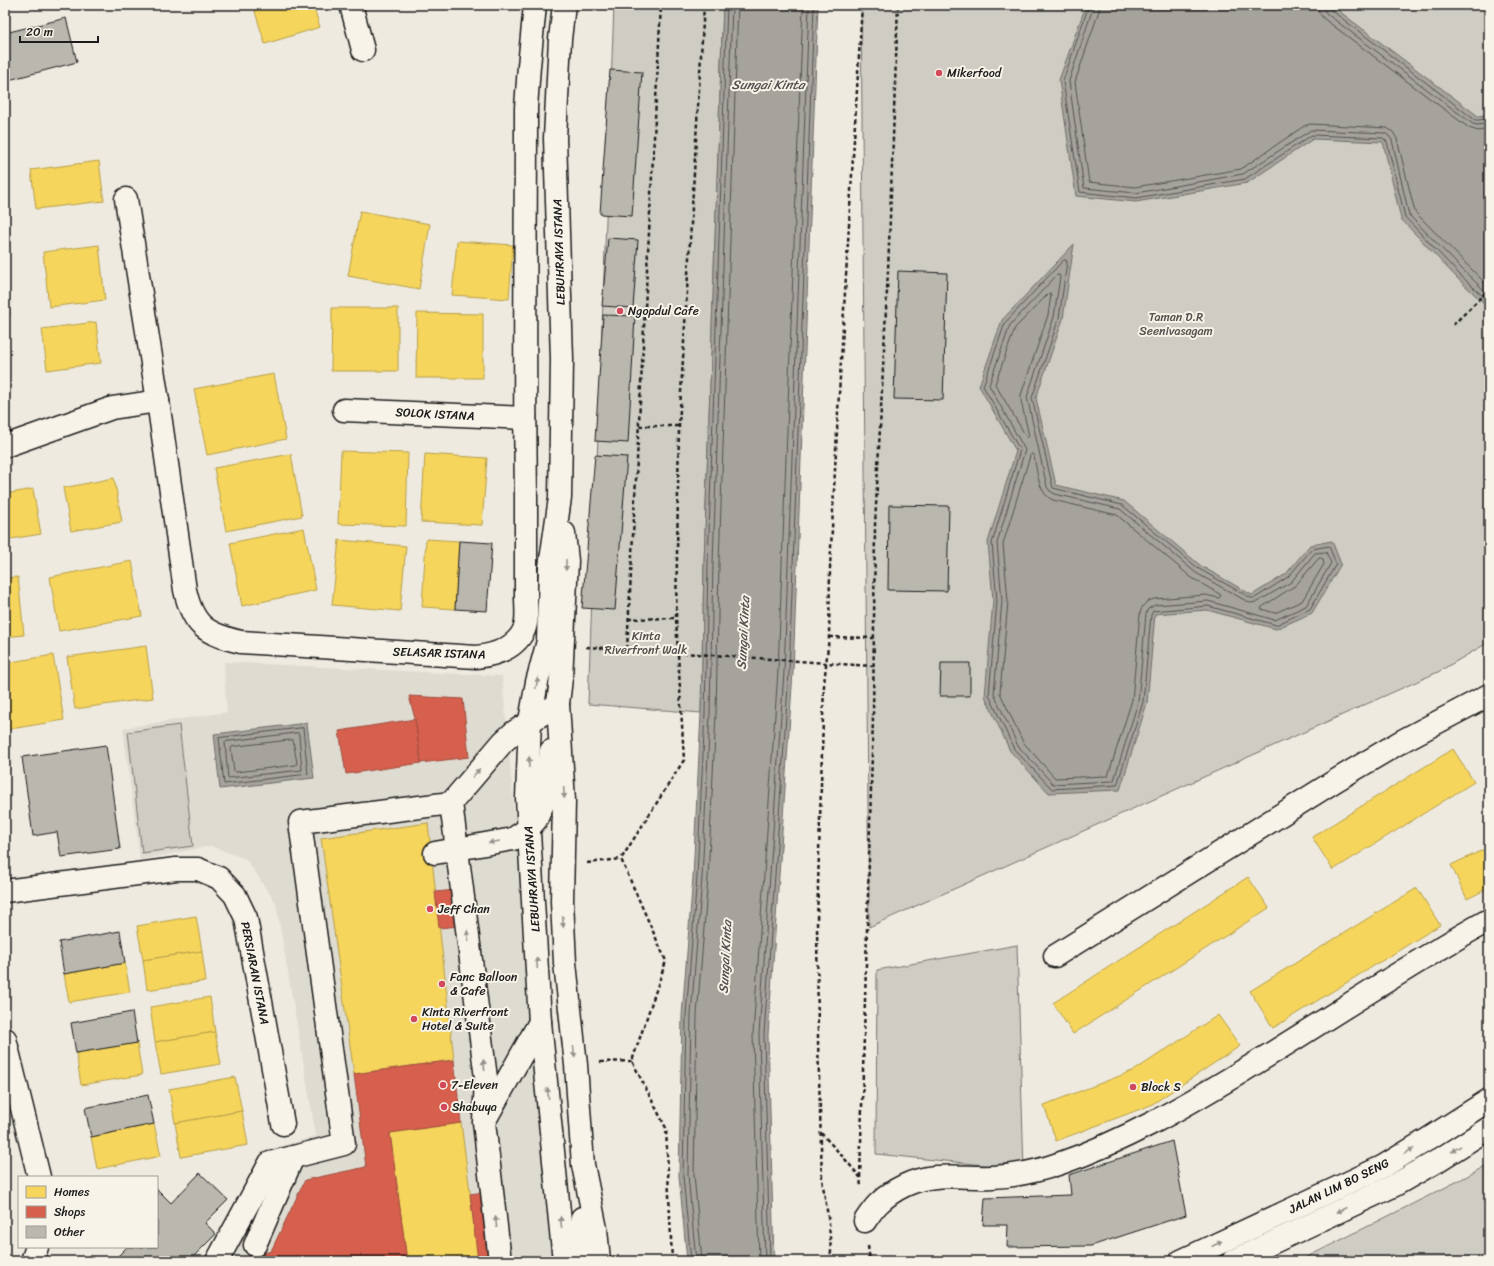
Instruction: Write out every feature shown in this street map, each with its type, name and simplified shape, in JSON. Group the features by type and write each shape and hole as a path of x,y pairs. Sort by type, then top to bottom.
{"street":[{"path":"351,5 363,50"},
{"name":"SELASAR ISTANA","path":"158,401 188,605 195,619 206,630 222,638 241,642 476,657 490,656 504,650 516,642 524,630 525,617 527,548 525,418 526,108 535,5"},
{"name":"LEBUHRAYA ISTANA","path":"564,5 560,39 555,138 562,359 560,498 567,561 561,678 558,704 564,801 562,902 565,962 576,1065 583,1165 596,1229 598,1261"},
{"path":"5,446 112,408 158,401 126,199"},
{"name":"SOLOK ISTANA","path":"344,410 525,418"},
{"name":"LEBUHRAYA ISTANA","path":"560,498 550,567 548,641 537,682 530,721 527,798 540,1022 564,1261"},
{"path":"1055,956 1342,777 1402,741 1489,695"},
{"path":"217,1261 270,1162 344,1144 300,822 451,802 503,742 514,732 558,704"},
{"path":"435,853 513,839 528,829 536,820 545,799 558,704"},
{"path":"451,802 486,1078 484,1122 500,1261"},
{"name":"PERSIARAN ISTANA","path":"5,891 176,869 198,869 219,878 236,895 246,918 283,1124"},
{"path":"865,1221 878,1204 893,1192 913,1182 935,1177 991,1177 1026,1173 1061,1163 1121,1140 1182,1108 1286,1045 1456,938 1489,920"},
{"path":"484,1122 540,1022"},
{"path":"5,1039 39,1176"},
{"name":"JALAN LIM BO SENG","path":"1181,1261 1384,1166 1489,1100"},
{"name":"JALAN LIM BO SENG","path":"1232,1261 1394,1185 1437,1161 1489,1128"},
{"path":"254,1245 293,1157"},
{"path":"581,1261 583,1165"},
{"path":"32,1261 37,1248"}],"path":[{"path":"627,649 661,5"},
{"path":"621,859 684,760 676,618 679,426 704,5"},
{"path":"829,1261 831,1252 822,1179 818,1042 818,920 824,684 829,637 830,568 862,5"},
{"path":"865,1221 860,1177 874,666 875,525 888,279 898,5"},
{"path":"1453,324 1489,289"},
{"path":"639,426 679,426"},
{"path":"628,619 676,618"},
{"path":"829,637 874,638"},
{"path":"562,646 874,666"},
{"path":"587,863 621,859"},
{"path":"621,859 666,961 632,1060 666,1128 672,1261"},
{"path":"603,1062 632,1060"},
{"path":"821,1133 860,1177"}],"shaded area":[{"name":"Kinta Riverfront Hotel & Suite","path":"224,662 502,676 555,1261 204,1261 261,1152 316,1136 276,903 246,859 211,846 140,860 123,728 227,712"}],"green space":[{"name":"Kinta Riverfront Walk","path":"614,5 723,5 704,563 701,713 588,704"},
{"name":"Taman D.R Seenivasagam","path":"861,5 1489,5 1489,642 1438,672 869,927"},
{"path":"179,725 193,846 142,853 128,732"},
{"path":"1017,945 1024,1169 876,1154 877,970"},
{"path":"1489,1164 1489,1261 1299,1261 1458,1181"}],"water":[{"name":"Sungai Kinta","path":"723,5 818,5 793,672 768,1035 774,1261 687,1261 679,1176 682,1015 693,877 701,713 704,563"},
{"path":"1086,5 1331,5 1478,116 1489,114 1489,308 1456,277 1401,219 1383,142 1313,139 1247,183 1136,202 1076,196 1059,80"},
{"path":"1074,244 1063,319 1036,398 1056,485 1124,501 1201,566 1252,595 1286,574 1310,545 1332,541 1341,564 1312,613 1276,629 1207,610 1155,614 1147,703 1120,790 1049,793 1010,751 985,696 993,600 988,542 1016,451 979,386 1002,320"},
{"path":"307,723 314,778 220,789 214,734"}],"building: Homes":[{"path":"253,5 313,5 320,27 265,44"},
{"path":"99,161 104,201 36,209 31,170"},
{"path":"360,211 430,224 419,289 348,276"},
{"path":"457,241 513,245 509,299 452,295"},
{"path":"99,245 105,300 49,307 43,252"},
{"path":"5,281 10,315 5,316"},
{"path":"332,308 398,308 398,371 331,371"},
{"path":"417,313 483,314 483,378 416,378"},
{"path":"96,322 101,363 47,370 42,329"},
{"path":"5,361 7,395 5,396"},
{"path":"274,374 286,439 207,455 194,389"},
{"path":"341,451 408,453 406,526 338,524"},
{"path":"291,454 302,516 226,531 214,468"},
{"path":"425,454 487,458 482,525 421,522"},
{"path":"114,478 122,522 71,531 63,488"},
{"path":"33,489 41,534 5,540 5,494"},
{"path":"304,528 316,590 242,606 230,543"},
{"path":"426,539 459,541 455,609 422,607"},
{"path":"339,540 406,546 400,611 332,605"},
{"path":"132,561 142,616 59,631 50,577"},
{"path":"18,577 24,635 5,637 5,578"},
{"path":"146,646 153,698 75,709 67,657"},
{"path":"53,655 64,720 5,730 5,663"},
{"path":"1453,749 1474,782 1333,870 1312,837"},
{"path":"428,823 454,1060 354,1074 321,838"},
{"path":"1489,847 1489,888 1467,899 1451,865"},
{"path":"1248,877 1269,908 1073,1034 1053,1003"},
{"path":"1417,888 1440,925 1273,1028 1250,991"},
{"path":"196,916 202,951 143,960 137,926"},
{"path":"202,951 206,981 147,990 143,960"},
{"path":"125,963 130,992 69,1002 64,974"},
{"path":"210,997 215,1032 155,1042 150,1007"},
{"name":"Block S","path":"1218,1015 1240,1046 1151,1105 1056,1141 1044,1105 1135,1070"},
{"path":"215,1032 221,1064 161,1074 155,1042"},
{"path":"137,1043 142,1075 81,1085 76,1053"},
{"path":"235,1077 242,1111 175,1123 169,1089"},
{"path":"242,1111 248,1145 181,1157 175,1123"},
{"path":"461,1123 479,1261 407,1261 390,1133"},
{"path":"154,1124 161,1156 97,1169 91,1137"}],"building: Shops":[{"path":"409,696 463,699 469,757 421,763 415,719"},
{"path":"415,719 421,763 346,774 339,731"},
{"path":"466,889 470,925 439,928 435,892"},
{"path":"454,1060 461,1123 390,1133 407,1261 236,1261 271,1251 305,1180 366,1167 354,1074"},
{"path":"498,1190 507,1261 478,1261 470,1194"}],"building: Other":[{"path":"66,18 77,62 5,81 5,33"},
{"path":"610,70 642,72 632,216 600,214"},
{"path":"608,238 638,240 633,308 602,306"},
{"path":"898,271 947,273 943,400 894,399"},
{"path":"603,315 635,316 628,443 595,441"},
{"path":"595,455 627,457 615,610 582,608"},
{"path":"889,505 949,506 947,591 888,590"},
{"path":"459,541 492,543 487,611 455,609"},
{"path":"941,663 970,663 970,696 940,696"},
{"path":"106,745 120,849 61,857 57,832 33,836 22,757"},
{"path":"120,931 125,963 64,974 59,942"},
{"path":"132,1012 137,1043 76,1053 71,1023"},
{"path":"148,1095 154,1124 91,1137 85,1108"},
{"path":"1172,1141 1186,1215 1091,1246 1007,1247 1008,1225 983,1225 985,1198 1071,1195 1069,1175"},
{"path":"200,1173 228,1200 205,1223 216,1234 189,1261 113,1261 126,1248 158,1248 158,1190 171,1203"}],"place":[{"name":"Mikerfood","path":"939,73"},
{"name":"Ngopdul Cafe","path":"620,311"},
{"name":"Jeff Chan","path":"430,909"},
{"name":"Fanc Balloon & Cafe","path":"442,984"},
{"name":"Kinta Riverfront Hotel & Suite","path":"414,1019"},
{"name":"7-Eleven","path":"443,1085"},
{"name":"Block S","path":"1133,1087"},
{"name":"Shabuya","path":"444,1107"}]}
